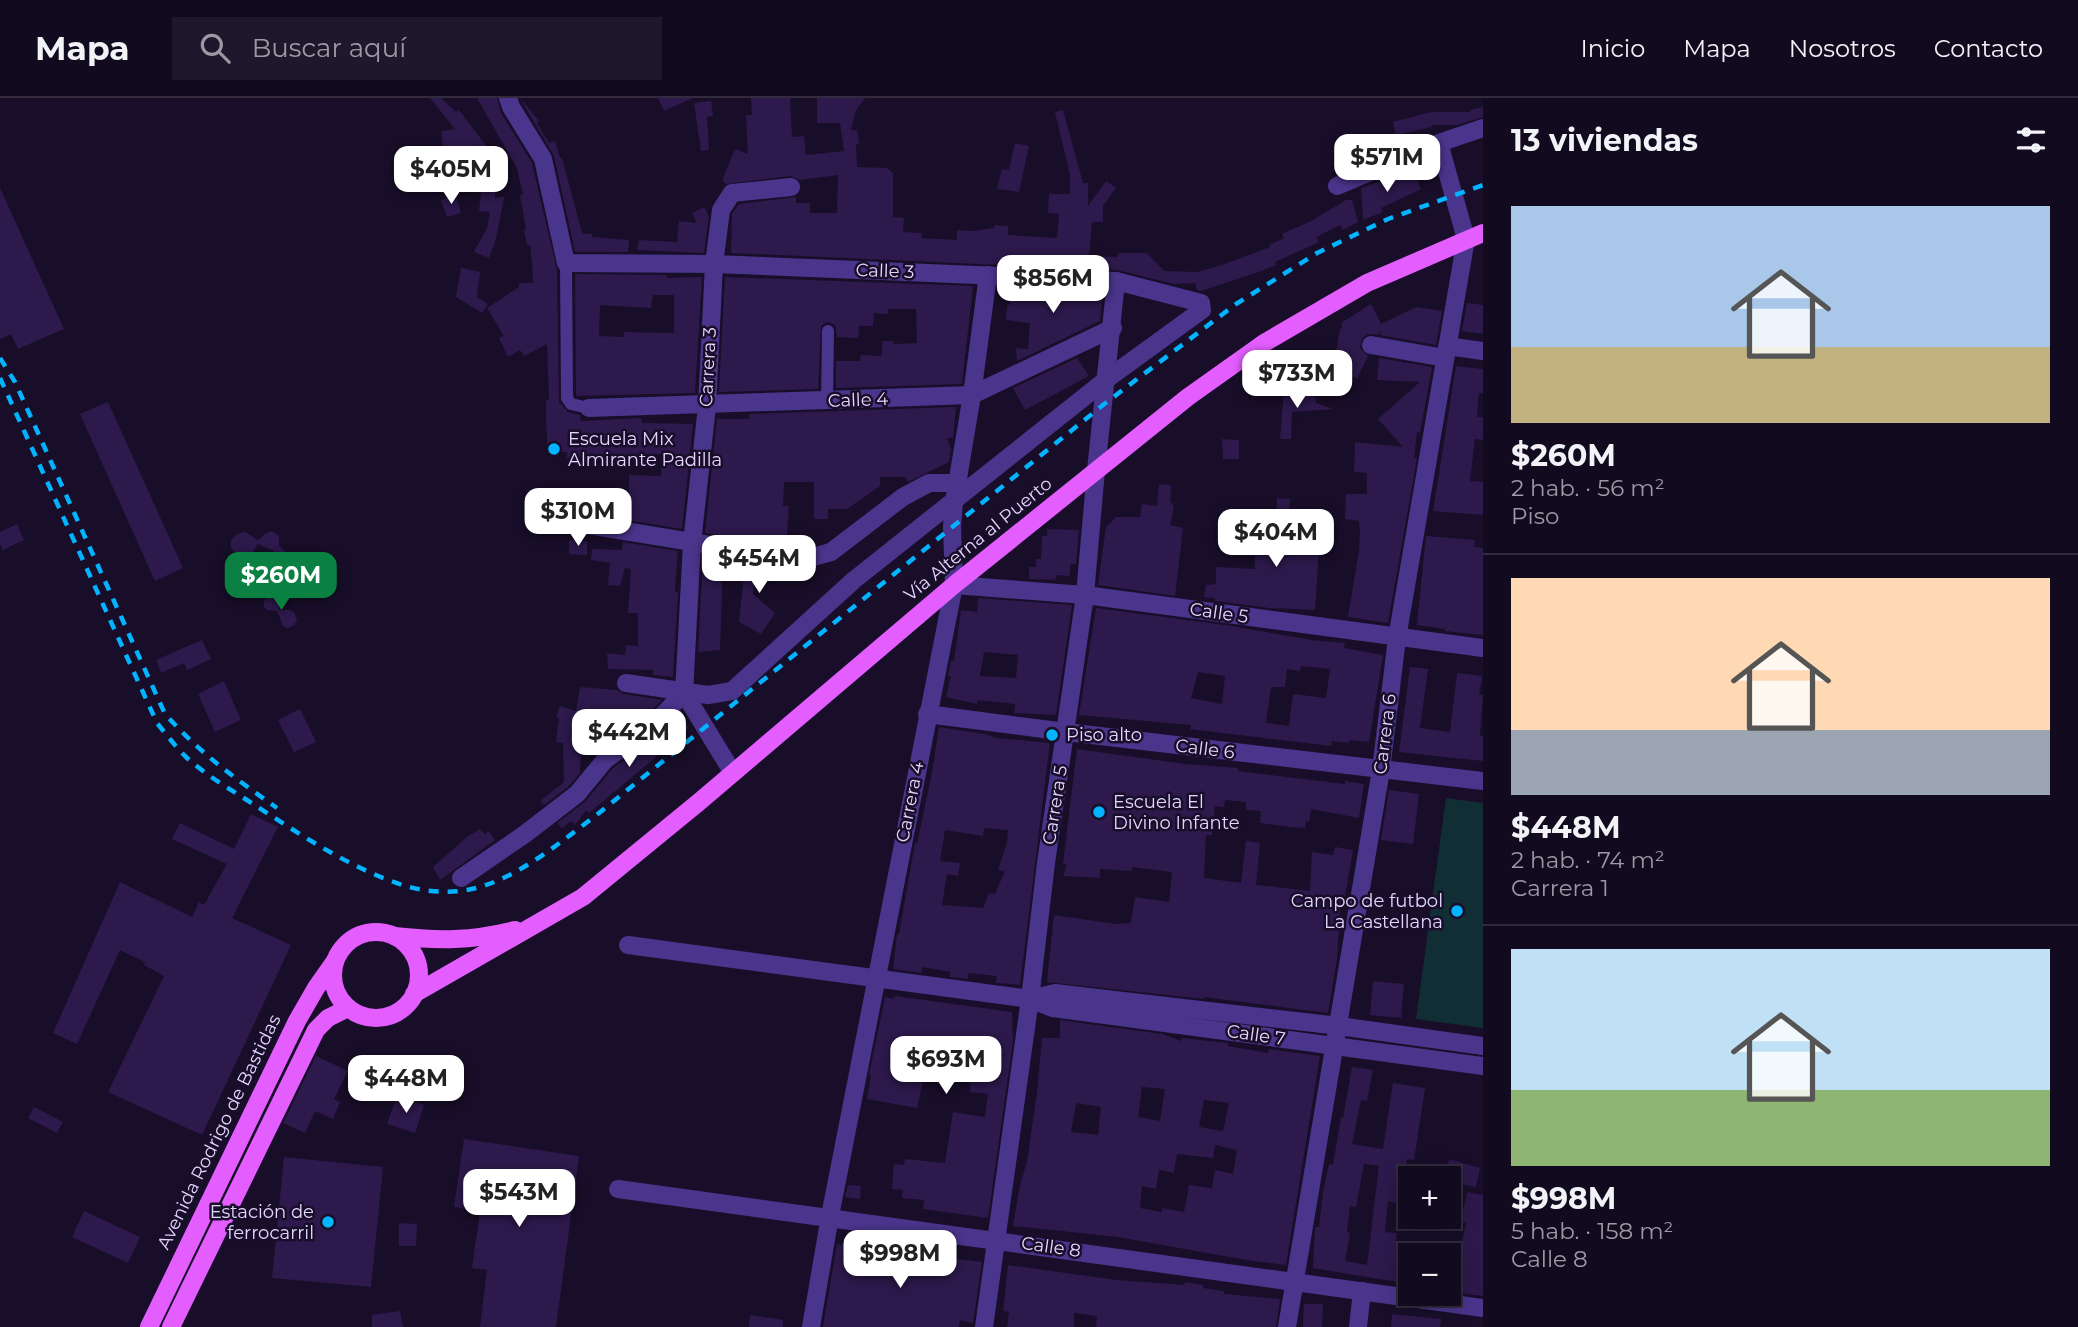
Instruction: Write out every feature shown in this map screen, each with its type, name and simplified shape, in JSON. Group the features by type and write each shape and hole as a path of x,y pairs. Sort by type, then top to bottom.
{"main road":[{"name":"Vía Alterna al Puerto","path":"414,994 455,973 583,897 954,585 1188,397 1264,343 1367,283 1474,237"},
{"name":"Vía Alterna al Puerto","path":"393,935 440,941 487,937 532,925"},
{"path":"361,935 393,935 409,948 418,967 419,981 414,994 407,1005 397,1013 372,1018 359,1014 340,998 333,974 335,961 344,947 361,935"},
{"name":"Avenida Rodrigo de Bastidas","path":"149,1327 297,1021 335,961"},
{"path":"171,1327 316,1030 328,1018 348,1007"}],"street":[{"path":"508,98 543,159 566,263 567,398 571,404 589,408"},
{"path":"1337,186 1439,143 1483,128"},
{"name":"Carrera 6","path":"1287,1327 1381,770 1397,638 1446,352 1474,237 1439,143"},
{"name":"Carrera 3","path":"684,693 692,543 706,406 714,264 721,210 732,193 791,187"},
{"name":"Calle 3","path":"566,263 714,264 1116,281 1201,303 1202,310 1107,379"},
{"name":"Carrera 4","path":"811,1327 876,977 954,585 954,502 988,275"},
{"name":"Carrera 5","path":"984,1327 1085,595 1116,281"},
{"name":"Calle 4","path":"589,408 972,395 1112,328"},
{"path":"827,402 828,331"},
{"path":"1371,345 1446,352 1483,351"},
{"path":"626,683 708,695 732,691 854,580 1107,379"},
{"path":"588,525 802,560 831,552 903,497 929,483 958,483"},
{"name":"Calle 5","path":"954,585 1085,595 1483,648"},
{"path":"684,693 733,773"},
{"path":"461,878 577,794 605,760 652,726 684,693"},
{"name":"Calle 6","path":"927,714 1483,781"},
{"name":"Calle 7","path":"628,946 876,977 1030,999 1054,1008 1483,1066"},
{"name":"Calle 7","path":"1030,999 1055,993 1339,1026 1483,1046"},
{"name":"Calle 8","path":"618,1189 830,1216 1483,1308"},
{"path":"1358,1327 1362,1291"}],"green space":[{"name":"Campo de futbol La Castellana","path":"1446,798 1483,803 1483,1028 1416,1019"}],"building":[{"path":"430,98 441,98 456,112 459,110 506,172 495,175 495,198 504,197 496,239 489,258 474,252 487,228 490,212 479,211 482,184 476,184 478,144 468,157 466,149 444,153 441,131 455,129"},
{"path":"477,98 497,98 501,113 532,163 557,270 559,402 568,412 580,415 581,421 641,418 642,423 693,424 682,529 590,514 583,515 578,520 571,519 572,513 555,512 556,489 629,500 629,475 661,476 662,454 567,458 567,452 548,452 547,344 524,356 520,350 508,357 499,338 504,336 487,308 519,287 519,283 533,283 532,262 530,245 527,245 524,230 526,229 520,195 523,195 517,168"},
{"path":"520,98 539,121 537,123 549,143 555,141 582,233 592,234 592,237 629,240 628,252 575,252 554,156"},
{"path":"658,98 693,98 664,111"},
{"path":"751,98 790,98 792,137 804,136 806,155 844,151 840,123 817,123 817,98 865,98 856,110 851,130 857,130 857,167 887,168 893,173 893,217 904,218 903,232 922,233 921,238 957,240 957,230 974,231 994,228 994,225 1008,226 1008,235 1057,238 1059,214 1048,213 1049,194 1070,194 1070,175 1055,112 1063,110 1083,183 1088,183 1088,206 1106,181 1116,188 1103,206 1103,222 1092,222 1089,256 1118,257 1118,253 1147,253 1164,271 1198,272 1270,247 1269,245 1284,238 1282,234 1311,221 1346,200 1352,200 1358,222 1343,230 1340,225 1316,237 1319,242 1275,262 1276,265 1201,291 1197,290 1195,283 1174,284 1117,270 731,253 732,214 739,204 796,197 796,203 810,203 810,213 837,213 838,175 800,180 790,176 726,184 722,181 735,149 748,154 746,115 752,115"},
{"path":"711,101 713,116 707,117 709,150 701,151 694,103"},
{"path":"1483,107 1483,117 1457,125 1432,125 1396,135 1393,122 1431,112 1470,112"},
{"path":"1015,143 1029,146 1019,192 997,189 1002,169 1009,170"},
{"path":"443,168 452,175 438,191 429,183"},
{"path":"1415,173 1421,189 1381,208 1383,212 1363,220 1361,188"},
{"path":"0,188 64,329 18,349 11,334 0,339"},
{"path":"456,195 461,213 447,217 441,200"},
{"path":"704,207 709,216 704,253 637,250 639,240 677,242 679,221 697,223 692,213"},
{"path":"461,268 480,272 477,297 488,304 482,313 456,297"},
{"path":"575,274 702,277 695,393 576,396","holes":["653,295 674,295 674,333 624,332 624,337 599,336 600,305 651,308"]},
{"path":"725,277 973,286 962,384 836,388 836,361 860,361 861,355 882,356 882,341 893,341 893,344 917,343 916,309 888,309 888,314 874,313 873,326 859,326 858,338 837,337 836,327 827,322 821,326 818,389 719,392"},
{"path":"1022,288 1103,292 1100,321 1017,361 1016,348 1028,349 1030,323 1006,320 1007,305 1010,304 1010,290"},
{"path":"1467,303 1483,305 1483,334 1462,331"},
{"path":"1371,304 1381,324 1416,307 1442,311 1436,345 1380,335 1381,330 1378,335 1368,334 1362,338 1360,348 1368,356 1357,379 1347,374 1352,361 1335,358 1340,329 1343,328 1341,323"},
{"path":"1077,358 1089,376 1025,410 1013,388"},
{"path":"1379,358 1432,367 1420,433 1417,432 1414,458 1417,458 1388,623 1348,617 1360,533 1359,521 1345,519 1346,494 1367,494 1367,473 1354,472 1355,442 1403,447 1378,419 1420,382 1377,380"},
{"path":"1456,366 1483,369 1483,394 1479,393 1477,417 1483,417 1483,440 1475,439 1470,481 1483,482 1483,515 1433,511"},
{"path":"1284,391 1303,398 1301,393 1315,393 1316,403 1333,409 1292,412 1291,439 1280,439"},
{"path":"108,402 183,568 155,581 80,414"},
{"path":"956,407 953,438 947,438 951,449 949,462 908,482 905,477 880,477 880,486 847,509 828,509 828,519 814,519 814,482 784,482 783,506 789,506 786,546 705,533 717,419 749,419 749,414"},
{"path":"1222,439 1239,440 1239,459 1223,459"},
{"path":"1159,484 1171,485 1170,501 1174,507 1170,525 1183,528 1175,596 1098,585 1106,527 1116,517 1140,517 1142,504 1157,506"},
{"path":"1277,498 1290,499 1289,518 1321,521 1315,610 1269,608 1215,601 1215,598 1204,597 1206,585 1216,584 1216,567 1255,569 1255,547 1275,548"},
{"path":"17,524 24,540 3,550 0,532"},
{"path":"1047,529 1079,530 1076,564 1070,564 1070,576 1057,575 1055,580 1029,579 1029,567 1036,567 1036,559 1041,559 1042,536 1047,536"},
{"path":"272,531 279,536 279,546 290,556 289,566 298,577 292,585 284,584 281,576 284,569 276,561 276,552 258,544 251,554 239,556 231,548 231,540 237,534 245,532 258,540"},
{"path":"1426,536 1475,540 1474,547 1483,548 1483,635 1417,625"},
{"path":"569,540 587,541 587,555 569,554"},
{"path":"623,542 678,551 673,677 653,675 653,670 608,669 607,653 625,655 626,645 638,646 638,613 628,613 631,569 625,568 620,586 608,585 610,563 591,560 592,549 622,550"},
{"path":"703,557 723,559 720,650 698,652"},
{"path":"752,563 796,570 795,580 755,577 753,594 775,613 761,634 739,622 745,565"},
{"path":"275,596 279,610 294,612 297,620 294,625 288,628 283,626 277,611 264,607 264,600"},
{"path":"978,598 1072,605 1056,715 1014,713 1015,704 977,700 977,704 946,697 961,610 977,612","holes":["984,652 1018,655 1016,678 980,676"]},
{"path":"1096,608 1345,643 1344,648 1383,655 1369,742 1332,741 1331,746 1190,729 1191,725 1079,715","holes":["1301,666 1330,669 1326,698 1293,694 1289,726 1266,723 1271,687 1285,687 1287,669 1300,671","1198,672 1225,676 1222,704 1191,698"]},
{"path":"202,640 211,659 187,670 184,663 161,673 156,660"},
{"path":"1410,667 1428,669 1420,728 1450,732 1457,673 1482,676 1479,695 1483,695 1480,736 1483,736 1483,761 1399,752"},
{"path":"224,681 241,720 215,732 198,694"},
{"path":"580,687 617,690 624,694 662,700 645,717 621,734 602,733 600,750 581,748 580,773 569,786 544,805 540,801 564,782 563,743 556,742 559,719 556,717 560,706 576,711"},
{"path":"300,709 316,742 294,752 278,720"},
{"path":"678,715 689,728 663,753 589,813 586,810 575,825 571,821 562,828 557,823 586,801 613,768 659,735"},
{"path":"939,727 996,738 1050,743 1020,985 996,983 997,976 968,973 968,979 950,977 950,972 922,967 922,973 893,969 915,843 917,844","holes":["984,828 1008,830 1007,843 998,870 1005,871 995,894 989,893 983,908 942,905 947,874 958,876 960,863 940,861 945,830 983,836"]},
{"path":"1077,749 1185,764 1238,768 1238,771 1364,784 1359,818 1311,809 1305,828 1260,823 1261,811 1246,810 1246,802 1225,800 1224,807 1215,806 1212,835 1206,835 1204,878 1241,883 1246,841 1260,843 1256,885 1310,891 1312,852 1333,855 1335,847 1353,850 1345,896 1341,896 1337,959 1328,1013 1204,997 1047,982 1054,915 1116,924 1131,923 1135,897 1169,902 1172,872 1132,867 1132,871 1100,869 1100,878 1063,876 1067,864 1063,864"},
{"path":"1389,790 1419,794 1413,844 1381,840"},
{"path":"251,814 278,827 232,918 291,945 202,1135 108,1092 164,976 144,965 145,962 120,950 77,1044 53,1033 120,882 192,917 199,902 204,905 227,864 172,839 180,823 234,849"},
{"path":"480,829 485,834 489,831 495,840 440,880 433,867"},
{"path":"1373,981 1404,984 1401,1018 1370,1015"},
{"path":"895,996 1012,1012 1013,1041 988,1218 923,1209 924,1200 902,1198 903,1190 892,1189 894,1164 904,1165 905,1159 945,1163 953,1112 985,1117 988,1094 970,1092 971,1058 962,1056 964,1048 948,1046 949,1042 923,1039 918,1070 925,1071 917,1108 867,1099 869,1075 885,997 894,999"},
{"path":"1060,1020 1162,1034 1181,1041 1182,1038 1228,1043 1228,1046 1268,1053 1269,1049 1320,1056 1286,1265 1118,1237 1013,1226 1027,1162 1042,1038 1060,1038","holes":["1142,1087 1165,1089 1160,1121 1138,1117","1204,1100 1229,1103 1223,1131 1199,1127","1076,1103 1101,1107 1098,1135 1071,1132","1215,1145 1237,1150 1233,1174 1215,1170 1212,1188 1189,1185 1184,1212 1140,1208 1142,1186 1156,1189 1159,1170 1174,1173 1177,1154 1213,1158"]},
{"path":"316,1056 348,1071 334,1099 340,1102 333,1119 315,1111 305,1133 283,1123"},
{"path":"1352,1067 1373,1070 1367,1101 1361,1100 1352,1144 1383,1149 1393,1083 1425,1088 1414,1160 1407,1159 1406,1166 1398,1166 1398,1203 1388,1201 1385,1232 1397,1233 1396,1241 1408,1243 1398,1243 1398,1282 1313,1268 1315,1227 1319,1227 1323,1192 1329,1164 1333,1165 1341,1117 1343,1118","holes":["1364,1164 1379,1166 1367,1265 1345,1261 1350,1233 1347,1232 1350,1206 1356,1207"]},
{"path":"397,1096 424,1105 415,1133 387,1124"},
{"path":"34,1107 63,1122 57,1133 28,1118"},
{"path":"464,1139 579,1156 556,1327 480,1327 487,1270 472,1268 480,1211 454,1207"},
{"name":"Estación de ferrocarril","path":"284,1157 383,1167 371,1287 272,1278"},
{"path":"1449,1159 1480,1168 1476,1187 1461,1184 1461,1166 1448,1166"},
{"path":"848,1185 861,1186 860,1199 845,1197"},
{"path":"1467,1192 1483,1195 1483,1296 1461,1293 1461,1247 1466,1223 1461,1222 1461,1210 1463,1211"},
{"path":"84,1211 140,1237 128,1263 72,1237"},
{"path":"399,1223 417,1224 416,1246 399,1246"},
{"path":"837,1244 982,1262 973,1323 960,1320 959,1327 823,1327"},
{"path":"1008,1265 1117,1280 1184,1285 1185,1282 1224,1291 1224,1294 1280,1299 1276,1327 1096,1327 1097,1316 1074,1313 1074,1327 1007,1327 1009,1312 1003,1311"},
{"path":"1304,1304 1323,1304 1322,1327 1303,1327"},
{"path":"400,1311 403,1327 372,1327 372,1315"},
{"path":"1392,1314 1441,1319 1440,1327 1391,1327"},
{"path":"750,1315 783,1320 783,1327 749,1327"}],"railway":[{"path":"0,378 157,723 181,752 225,786 356,866 412,888 439,892 467,890 485,886 520,870 569,836 1103,405 1236,304 1317,253 1388,219 1483,185"},
{"path":"0,358 15,382 165,714 218,764 277,808"}],"place":[{"name":"Escuela Mix Almirante Padilla","path":"554,449"},
{"name":"Piso alto","path":"1052,735"},
{"name":"Escuela El Divino Infante","path":"1099,812"},
{"name":"Campo de futbol La Castellana","path":"1457,911"},
{"name":"Estación de ferrocarril","path":"328,1222"}]}
